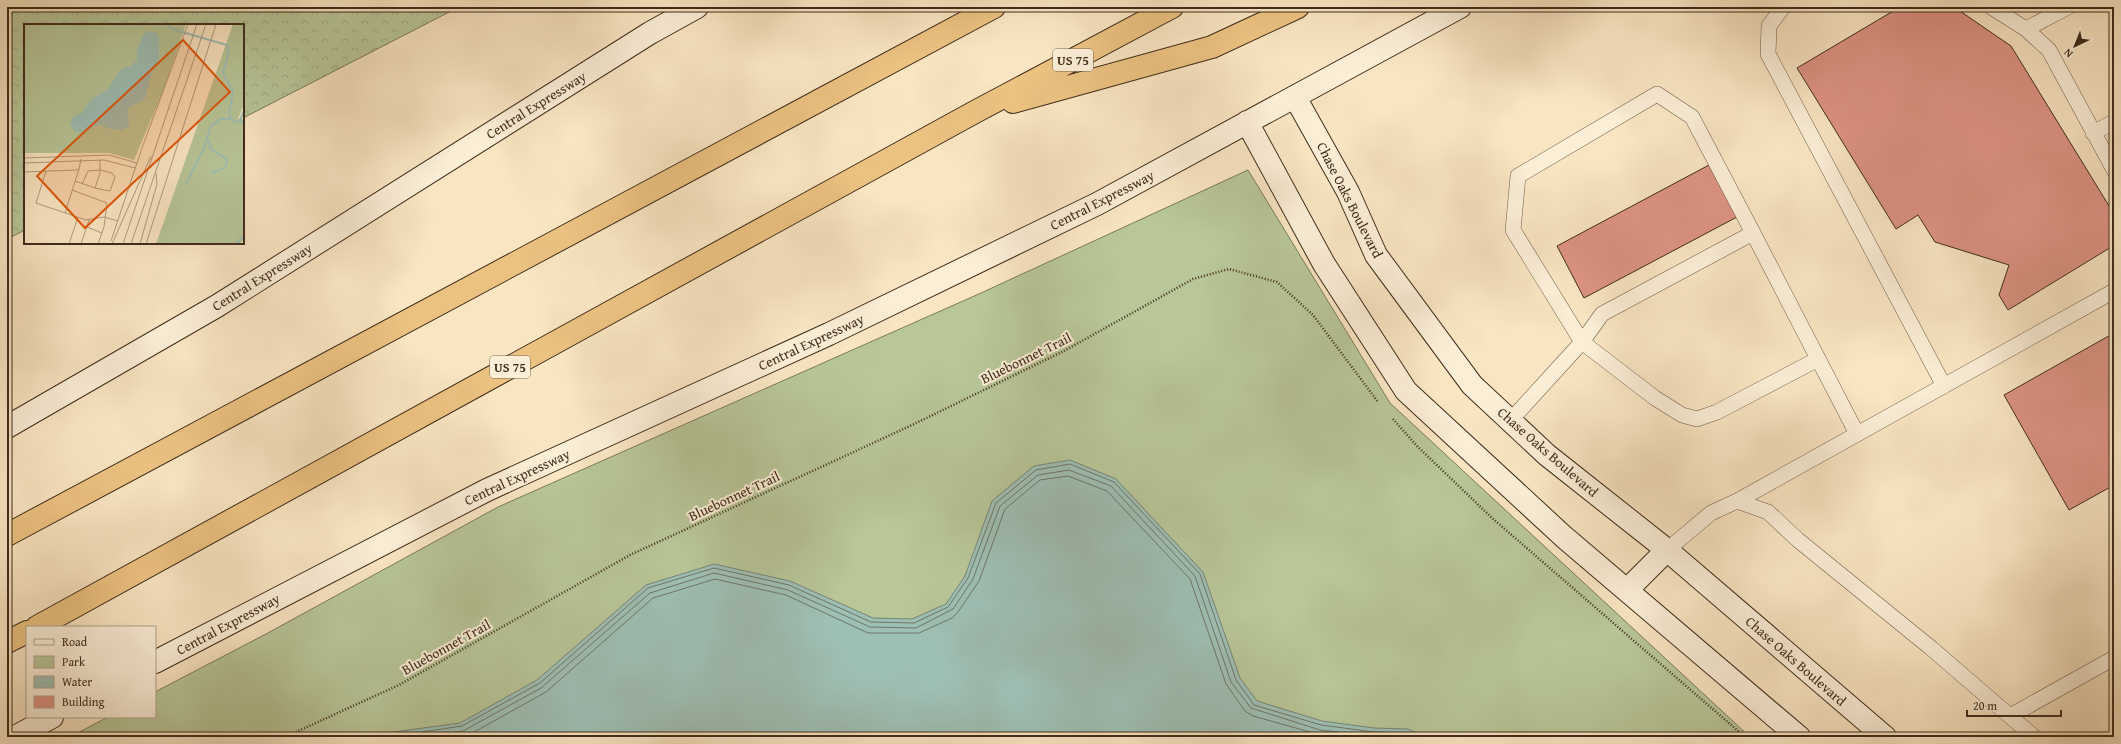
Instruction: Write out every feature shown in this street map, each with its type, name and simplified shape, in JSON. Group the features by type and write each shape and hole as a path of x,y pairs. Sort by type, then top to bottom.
{"highway":[{"path":"7,535 994,7"},
{"name":"US 75","path":"42,624 974,113 1172,7"},
{"path":"974,113 1212,47 1298,7"},
{"path":"7,642 26,632"}],"main road":[{"name":"Central Expressway","path":"7,427 217,306 650,33 697,7"},
{"name":"Central Expressway","path":"156,661 487,490 829,334 1097,204 1460,7"},
{"name":"Chase Oaks Boulevard","path":"1295,97 1348,192 1376,255 1472,385 1547,455 1667,550 1885,737"},
{"path":"1247,122 1324,264 1406,391 1564,537 1800,737"},
{"path":"1628,590 1667,550"},
{"path":"15,737 50,718"}],"lane":[{"path":"1783,7 1769,26 1768,54 1944,386"},
{"path":"1991,7 2026,29 2049,50 2114,170"},
{"path":"2026,29 2068,7"},
{"path":"1818,359 1717,412 1697,419 1682,415 1655,398 1582,342 1513,230 1518,176 1657,94 1692,117 1753,233 1857,434"},
{"path":"2093,133 2114,122"},
{"path":"1510,421 1582,342 1602,314 1753,233"},
{"path":"1667,550 1711,513 1737,501 2114,291"},
{"path":"1737,501 1768,512 1798,540 1931,648 2034,737"},
{"path":"2010,716 2114,658"}],"path":[{"name":"Bluebonnet Trail","path":"285,737 399,685 630,555 910,426 1064,351 1193,279"}],"green space":[{"path":"7,7 459,7 244,117 244,24 24,24 24,230 7,239"},
{"path":"1248,170 1390,403 1750,737 70,737 106,718 156,718 156,691 266,634 498,507 981,293"}],"water":[{"path":"1070,460 1116,479 1203,572 1240,678 1257,701 1322,721 1374,728 1408,729 1424,737 374,737 379,734 460,723 537,680 646,585 714,564 790,581 873,618 912,619 946,604 965,576 992,501 1034,466"}],"building":[{"path":"1900,7 1954,7 2011,46 2114,214 2113,246 2008,310 1999,295 2009,265 1935,242 1918,215 1896,229 1797,68"},
{"path":"1709,165 1737,217 1584,298 1557,246"},
{"path":"2114,333 2114,485 2069,510 2004,395"}]}
